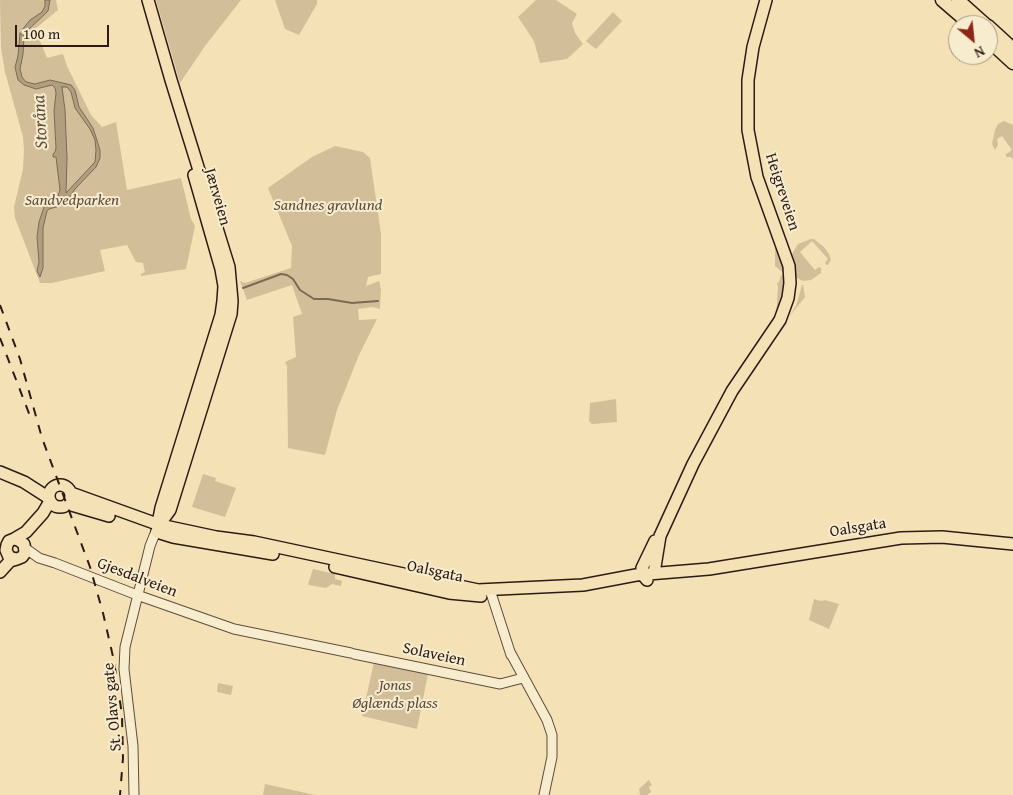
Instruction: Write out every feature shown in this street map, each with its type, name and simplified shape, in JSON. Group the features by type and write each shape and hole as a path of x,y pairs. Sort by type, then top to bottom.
{"highway":[{"path":"942,0 959,15"},
{"path":"958,0 975,15"},
{"path":"998,36 1013,49"},
{"path":"998,49 1013,63"}],"main road":[{"name":"Jærveien","path":"144,0 154,25"},
{"name":"Jærveien","path":"148,0 171,80 198,191 221,269 224,293 224,321"},
{"name":"Heigreveien","path":"648,576 660,536 713,424 732,391 774,330 784,311 790,282 789,266 783,246 761,192 752,159 748,130 748,80 752,47 766,0"},
{"name":"St. Olavs gate","path":"157,527 161,508 224,321"},
{"path":"0,472 59,500"},
{"path":"0,572 10,561 17,559 25,553 25,548 32,535 59,500 64,485 47,487 24,482"},
{"path":"55,485 50,491 59,500"},
{"name":"Oalsgata","path":"59,500 157,527 173,537 307,561 466,596 491,592 583,585 710,569 916,536 1013,544"},
{"path":"0,562 6,550 6,545 26,532 43,513 59,500"},
{"path":"14,539 21,541 25,548"},
{"path":"6,550 9,557 17,559"}],"street":[{"name":"St. Olavs gate","path":"134,795 133,746 124,660 125,647 150,546 157,527"},
{"name":"Gjesdalveien","path":"25,548 39,558 223,625"},
{"name":"Gjesdalveien","path":"17,559 39,558"},
{"path":"491,592 516,669 522,675 547,720 552,735 552,757 544,795"},
{"name":"Solaveien","path":"223,625 234,629 500,684 509,683 522,675"}],"green space":[{"name":"Sandvedparken","path":"0,0 56,0 58,10 35,29 47,58 63,54 91,115 102,127 116,122 127,190 181,178 191,219 195,226 186,269 141,276 145,272 143,263 136,262 127,245 100,250 105,271 52,283 40,283 15,218 14,207 23,169 24,149 23,137 5,72 1,48"},
{"path":"156,0 241,0 205,46 180,83"},
{"path":"275,0 317,0 317,4 299,35 285,29"},
{"path":"536,0 556,0 577,14 572,23 575,33 583,44 567,59 540,63 534,41 518,17"},
{"path":"613,12 622,21 596,49 586,41"},
{"path":"1004,121 1013,125 1013,160 1011,157 1006,157 1006,154 1012,150 1002,136 997,139 998,145 995,150 992,144 998,124"},
{"name":"Sandnes gravlund","path":"335,146 363,152 370,158 381,234 381,274 368,277 366,286 379,281 381,289 380,309 372,307 358,309 359,320 377,319 359,355 337,410 325,455 288,448 287,366 285,362 296,357 293,317 302,314 292,285 247,300 240,281 245,283 291,268 292,246 268,188 312,157"},
{"path":"814,239 824,247 831,260 826,265 825,262 828,259 812,241 800,252 815,270 819,267 821,268 821,273 811,280 803,281 795,277 792,254 798,244"},
{"path":"775,241 782,257 785,274 775,266"},
{"path":"781,275 785,277 784,293 776,318 777,283"},
{"path":"802,285 805,297 789,317 796,306"},
{"path":"616,399 617,422 592,424 589,421 590,403"},
{"path":"203,474 216,478 215,481 236,488 225,517 192,507"},
{"path":"313,569 335,574 335,579 342,581 341,586 332,584 326,588 309,585"},
{"path":"814,599 839,604 829,629 809,620"},
{"name":"Jonas Øglænds plass","path":"374,662 428,674 417,729 362,716"},
{"path":"218,683 233,686 231,695 217,692"},
{"path":"649,780 652,785 649,787 651,792 647,795 640,795 639,789"},
{"path":"265,784 315,795 263,795"}],"shaded area":[{"path":"45,0 50,0 48,11 25,33 22,30 30,20 42,12"},
{"path":"20,33 24,36 20,69 22,77 26,82 35,84 50,80 71,85 75,90 79,107 93,128 100,150 100,158 96,167 75,189 68,200 60,206 47,211 43,228 43,268 40,277 37,271 39,262 37,237 39,222 44,207 57,199 60,190 56,157 53,157 56,148 54,111 56,93 52,85 36,89 24,85 18,80 15,67","holes":["62,87 67,87 71,92 75,108 90,129 95,140 96,150 95,162 66,193 67,158"]}],"waterway":[{"path":"243,288 281,274 293,279 300,290 314,299 352,303 378,301"}],"railway":[{"path":"0,305 20,359 42,438 90,567 103,613 114,661 122,715 123,758 120,795"},
{"path":"0,338 30,416"}],"water label":[{"name":"Storåna","path":"41,122"}]}
